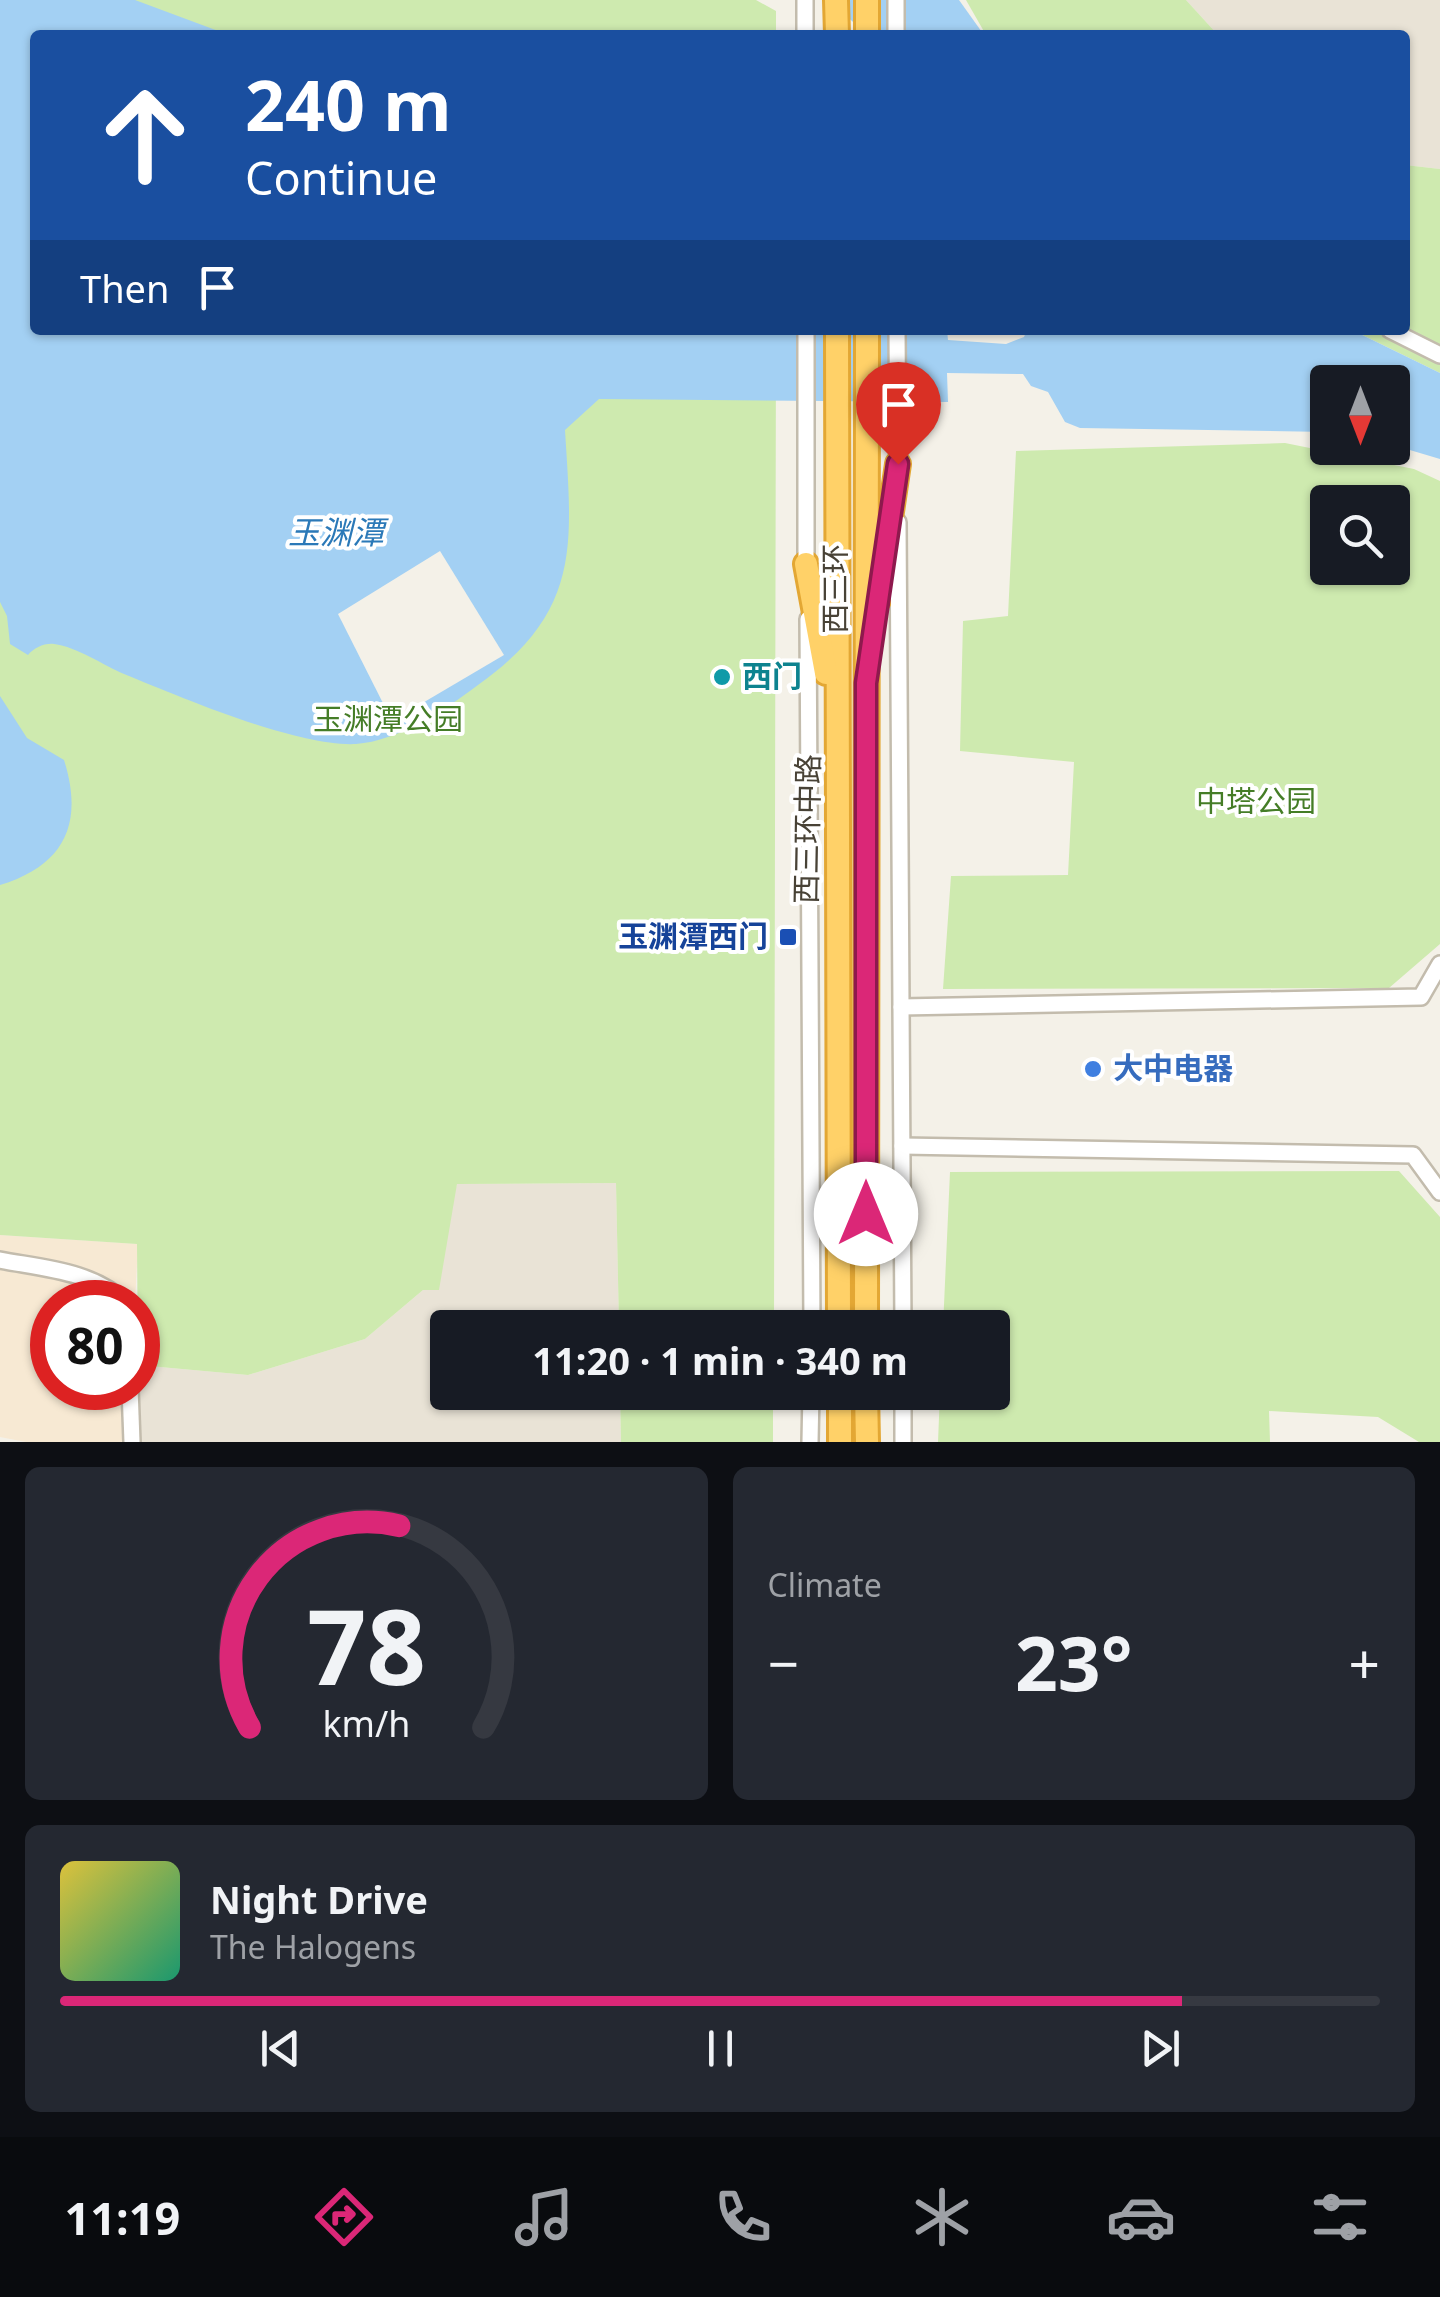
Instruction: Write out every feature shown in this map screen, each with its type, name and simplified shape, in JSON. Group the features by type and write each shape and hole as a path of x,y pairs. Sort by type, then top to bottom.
{"highway":[{"path":"836,0 837,30"},
{"path":"867,0 867,30"},
{"name":"西三环","path":"836,335 839,1310"},
{"name":"西三环","path":"866,335 866,1310"},
{"path":"866,683 898,464"},
{"path":"806,564 836,732"},
{"path":"840,1410 840,1442"},
{"path":"866,1410 867,1442"}],"street":[{"path":"896,0 896,30"},
{"path":"805,3 805,30"},
{"name":"西三环中路","path":"806,335 812,1310"},
{"path":"897,335 903,1310"},
{"path":"1400,335 1440,355"},
{"path":"901,1008 1421,997 1440,964"},
{"path":"902,1146 1413,1155 1440,1192"},
{"path":"0,1260 79,1280"},
{"path":"131,1410 132,1442"},
{"path":"810,1442 811,1410"},
{"path":"903,1410 904,1442"}],"shaded area":[{"path":"1186,0 1440,0 1440,169 1410,166 1410,30 1213,30"},
{"path":"616,1183 619,1310 430,1310 430,1410 620,1410 621,1442 128,1442 130,1410 160,1410 160,1367 248,1375 365,1339 423,1290 457,1184"},
{"path":"0,1235 138,1244 136,1280 30,1280 30,1410 130,1410 128,1442 26,1442 0,1437"}],"green space":[{"name":"玉渊潭公园","path":"0,0 756,0 776,11 776,30 30,30 30,335 776,335 774,1310 619,1310 616,1183 457,1184 439,1290 423,1290 365,1339 248,1375 160,1367 160,1280 137,1280 137,1244 0,1235"},
{"path":"966,0 1186,0 1213,30 983,30"},
{"path":"1410,166 1440,169 1440,373 1362,335 1410,335"},
{"name":"中塔公园","path":"1285,443 1310,448 1310,465 1394,465 1440,481 1440,944 1389,988 943,989 951,876 1068,875 1074,762 960,751 963,621 1008,616 1016,451"},
{"path":"1399,1171 1440,1217 1440,1442 1419,1442 1378,1417 1269,1411 1270,1442 938,1442 939,1410 1010,1410 1010,1310 944,1310 950,1172"},
{"path":"620,1410 773,1410 773,1442 621,1442"}],"water":[{"name":"玉渊潭","path":"0,0 135,0 216,30 30,30 30,335 948,335 948,340 1006,344 1025,335 1362,335 1440,373 1440,459 1410,450 1410,365 1310,365 1310,432 1080,428 1065,422 1048,392 1031,386 1023,374 947,373 948,402 599,399 565,430 568,542 553,602 536,630 512,658 451,704 404,731 372,742 331,743 271,729 124,674 63,646 43,645 28,655 10,644 7,616 0,602"},
{"path":"828,0 959,0 980,30 862,30"},
{"path":"0,696 27,738 64,760 72,803 64,839 54,853 40,866 0,885"}],"pier":[{"path":"440,551 504,655 392,721 338,614"}],"place":[{"name":"西门","path":"722,677"},
{"name":"玉渊潭西门","path":"788,937"},
{"name":"大中电器","path":"1093,1069"}],"route":[{"path":"866,1214 866,683 898,464"}]}
